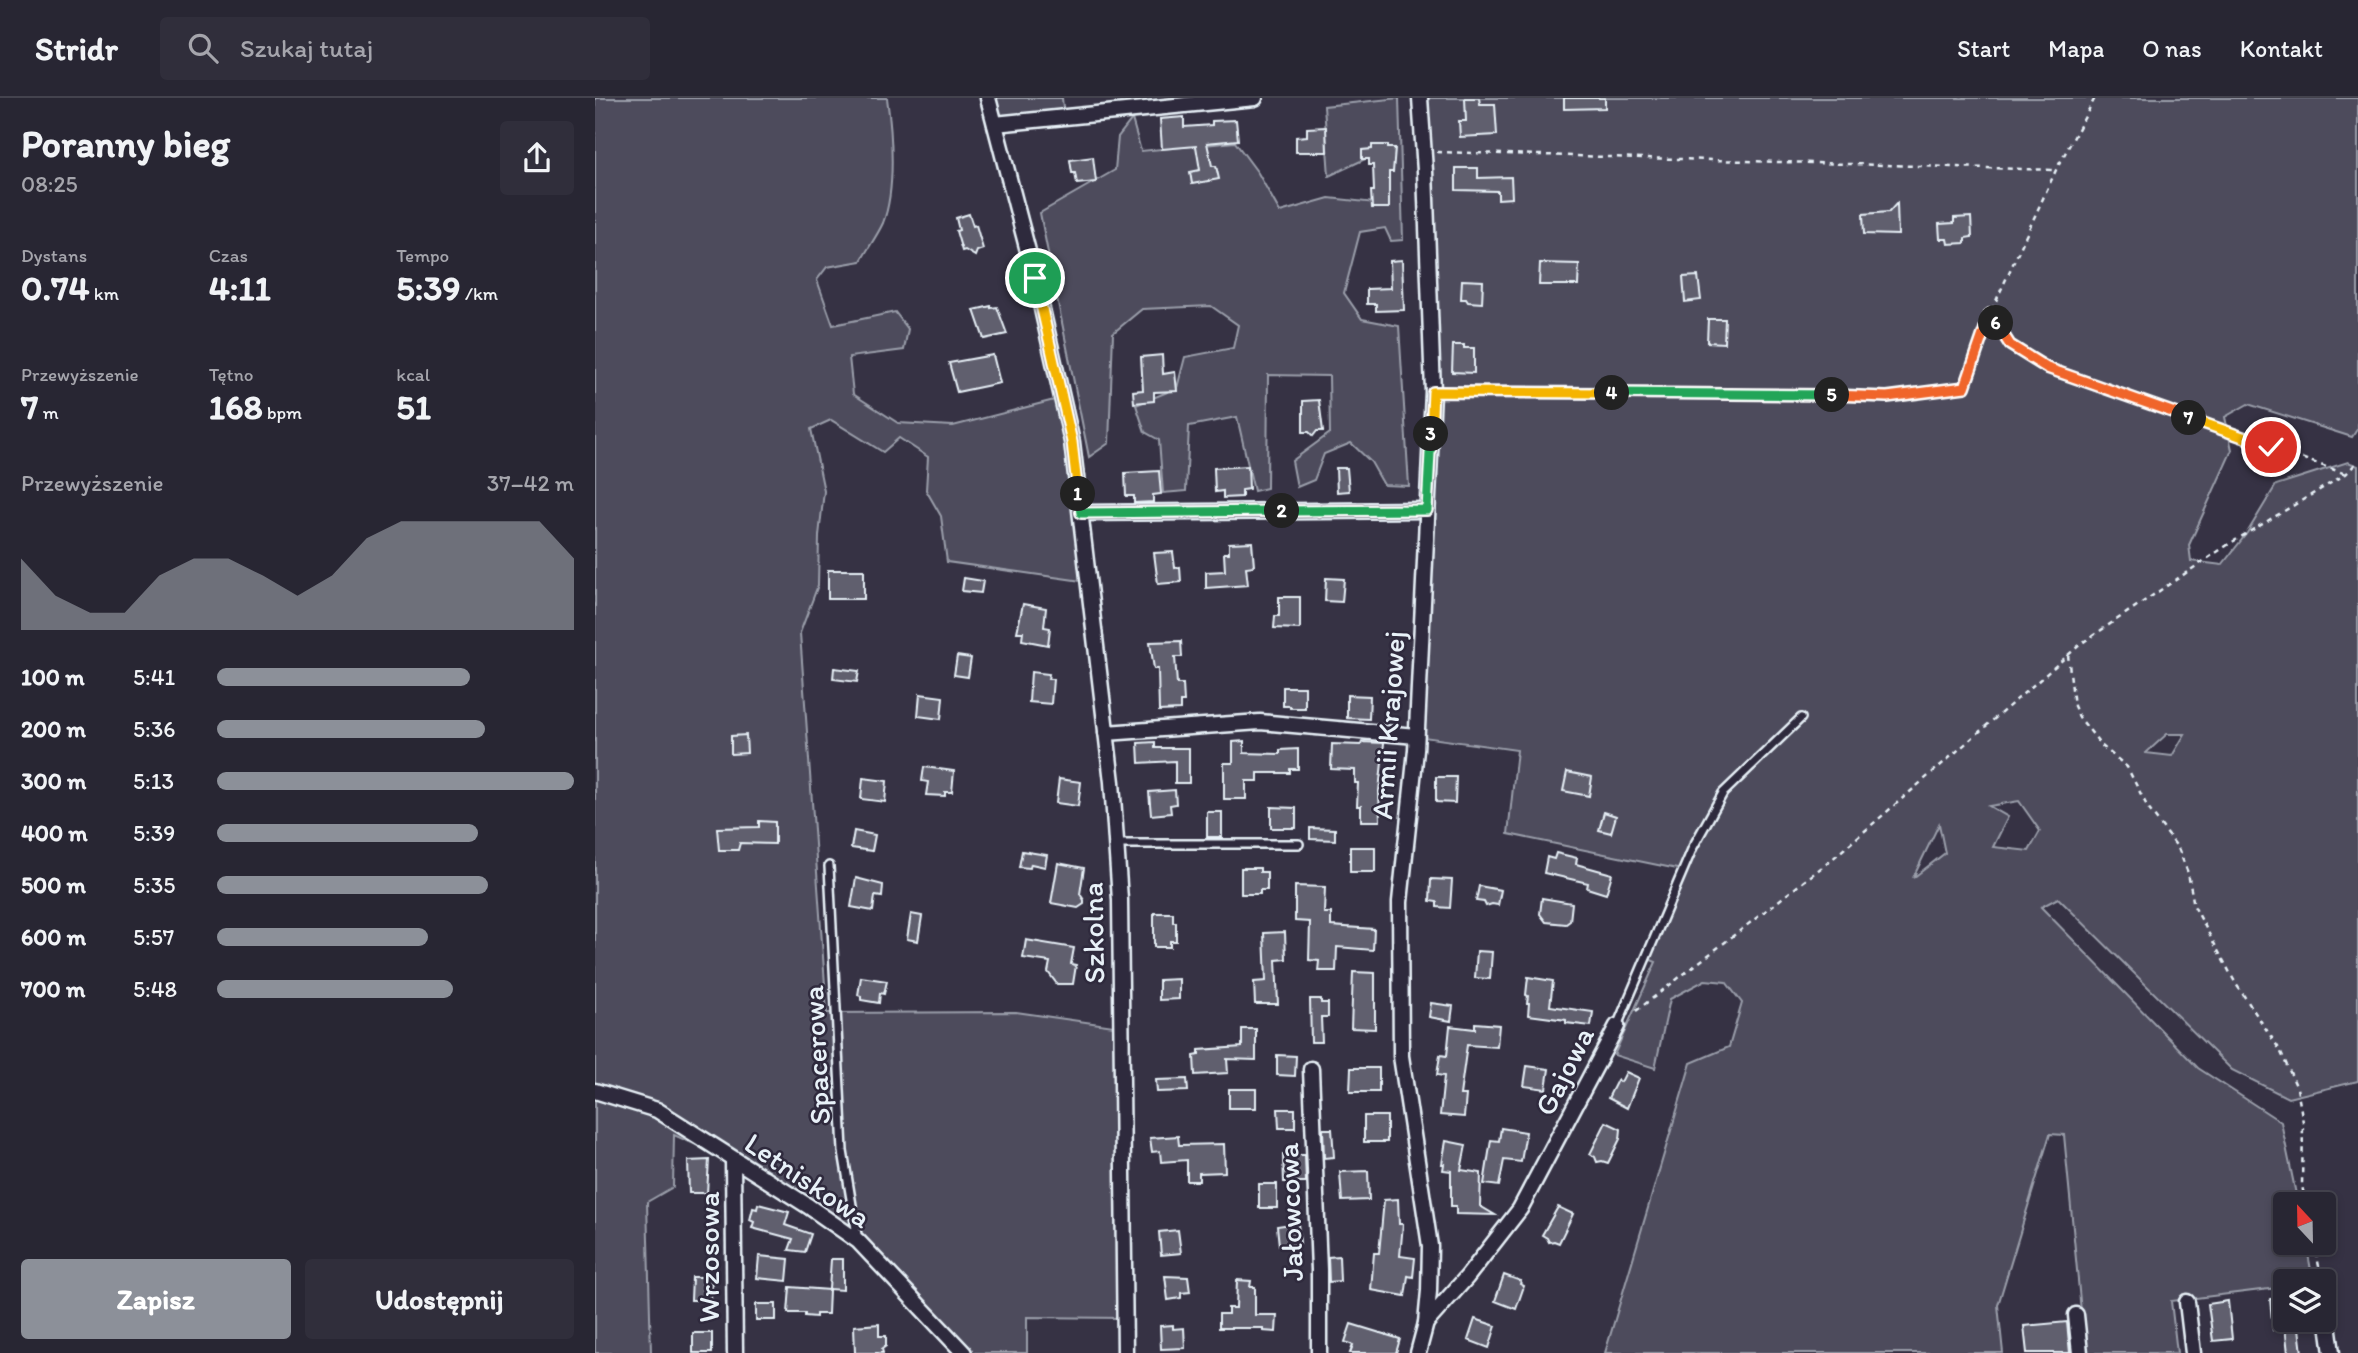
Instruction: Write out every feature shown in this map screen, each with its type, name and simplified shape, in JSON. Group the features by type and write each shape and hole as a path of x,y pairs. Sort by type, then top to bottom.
{"street":[{"name":"Szkolna","path":"988,98 1035,278 1070,431 1112,782 1120,900 1125,1353"},
{"path":"995,124 1255,98"},
{"name":"Armii Krajowej","path":"1418,1353 1426,1323 1430,1245 1401,1056 1400,902 1416,736 1433,392 1420,98"},
{"path":"1081,513 1427,510"},
{"path":"1106,733 1260,722 1416,736"},
{"name":"Gajowa","path":"1426,1323 1467,1277 1520,1209 1617,1026"},
{"name":"Jałowcowa","path":"1311,1069 1319,1270 1319,1353"},
{"name":"Letniskowa","path":"595,1091 657,1110 858,1241 964,1353"},
{"name":"Wrzosowa","path":"733,1161 735,1353"},
{"path":"2187,1302 2193,1353"},
{"path":"2075,1315 2080,1353"},
{"path":"2329,1332 2332,1353"}],"lane":[{"path":"1617,1026 1693,847 1723,793 1801,718"},
{"path":"1116,844 1299,844"},
{"name":"Spacerowa","path":"829,866 843,1151 858,1241"}],"path":[{"path":"1433,392 1806,394 1887,397 1965,387 1990,314 2056,170 2095,98"},
{"path":"1423,152 2056,170"},
{"path":"1990,314 2010,345 2047,368 2346,474"},
{"name":"Gajowa","path":"1617,1026 1830,861 2082,643 2229,544 2346,474 2358,461"},
{"path":"2068,655 2074,706 2079,717 2102,746 2127,767 2148,808 2178,848 2188,873 2194,906 2236,984 2280,1050 2297,1087 2303,1122 2303,1192"}],"shaded area":[{"path":"595,98 887,98 891,178 883,223 861,261 827,267 817,280 833,325 895,312 908,329 904,350 849,357 853,394 898,423 953,426 1062,398 1089,582 947,562 941,516 926,490 928,457 899,438 883,452 831,420 811,429 824,491 819,536 818,585 800,633 827,1013 1016,1012 1121,1027 1124,1318 1027,1317 1027,1353 964,1353 858,1241 733,1161 674,1135 673,1187 647,1202 651,1353 595,1353"},
{"path":"986,98 1062,98 1064,117 995,124"},
{"path":"1399,98 1403,240 1391,241 1385,228 1360,232 1344,293 1362,319 1399,326 1409,486 1384,485 1371,462 1351,443 1324,454 1314,480 1297,487 1292,461 1330,433 1329,376 1268,375 1267,488 1254,491 1237,417 1189,426 1186,491 1163,493 1159,440 1145,432 1136,405 1177,388 1185,357 1233,348 1238,325 1211,306 1142,309 1113,333 1109,443 1089,457 1040,213 1115,170 1118,137 1132,119 1141,151 1235,142 1258,173 1280,212 1329,198 1375,203 1380,152 1329,176 1324,106"},
{"path":"1420,98 2358,98 2358,428 2352,437 2248,404 2225,417 2232,450 2189,545 2191,561 2222,565 2247,533 2276,485 2348,462 2358,466 2358,1081 2288,1098 2232,1070 2058,898 2041,907 2198,1068 2281,1122 2296,1192 2273,1192 2273,1255 2308,1255 2311,1269 2273,1269 2273,1288 2171,1301 2177,1353 2085,1353 2064,1135 2050,1134 1998,1305 2003,1353 1605,1353 1691,1063 1729,1047 1742,1003 1726,982 1705,980 1670,999 1655,1068 1614,1055 1656,962 1644,957 1682,870 1508,834 1517,750 1416,736 1433,392","holes":["2167,734 2185,734 2172,756 2146,753","2019,801 2040,831 2029,851 1993,847 2008,817 1989,806","1939,824 1945,853 1913,878"]}],"building":[{"path":"1465,98 1479,98 1480,104 1495,104 1497,135 1460,137 1459,121 1466,121"},
{"path":"1564,98 1605,98 1605,108 1564,109"},
{"path":"1184,117 1184,127 1212,125 1212,121 1236,120 1238,140 1207,143 1212,166 1216,166 1219,179 1192,184 1190,172 1200,170 1196,146 1162,149 1160,119"},
{"path":"1326,127 1327,152 1296,152 1296,137 1307,136 1307,128"},
{"path":"1372,145 1395,148 1393,172 1389,172 1389,208 1372,208 1373,165 1369,165 1369,159 1362,159 1362,150 1372,149"},
{"path":"1093,157 1096,182 1077,184 1070,160"},
{"path":"1456,168 1478,168 1478,178 1511,177 1512,198 1498,199 1498,191 1456,190"},
{"path":"1897,203 1898,235 1864,234 1863,214 1889,212"},
{"path":"969,214 973,226 976,225 983,249 977,251 975,256 962,251 956,231 959,230 956,218"},
{"path":"1971,217 1972,237 1965,238 1965,243 1948,244 1947,239 1940,239 1939,224 1954,223 1954,218"},
{"path":"1402,260 1404,310 1376,311 1376,304 1367,304 1367,289 1391,288 1390,261"},
{"path":"1540,263 1579,264 1578,285 1539,285"},
{"path":"1698,276 1701,300 1685,302 1683,277"},
{"path":"1462,280 1483,281 1482,303 1461,299"},
{"path":"997,307 1007,334 984,339 974,310"},
{"path":"1708,319 1725,319 1724,343 1707,342"},
{"path":"1453,345 1474,348 1474,373 1452,372"},
{"path":"993,355 1000,383 957,392 949,363"},
{"path":"1162,355 1163,374 1175,372 1177,391 1154,392 1154,401 1134,403 1133,391 1143,390 1141,357"},
{"path":"1319,400 1323,431 1317,431 1313,436 1309,432 1303,432 1303,401"},
{"path":"1248,466 1249,489 1242,490 1242,497 1223,498 1223,491 1215,492 1214,468"},
{"path":"1336,468 1347,468 1349,491 1337,492"},
{"path":"1159,471 1161,494 1153,495 1153,502 1134,503 1134,496 1126,496 1125,473"},
{"path":"1252,542 1254,566 1246,567 1248,585 1206,588 1206,572 1225,571 1224,553 1229,553 1229,543"},
{"path":"1173,552 1175,568 1180,567 1181,582 1158,584 1154,553"},
{"path":"828,570 864,570 864,599 828,599"},
{"path":"964,578 983,581 981,593 962,591"},
{"path":"1326,578 1344,579 1342,602 1325,601"},
{"path":"1279,597 1300,597 1300,629 1274,628 1275,616 1279,616"},
{"path":"1023,604 1046,608 1044,627 1050,628 1048,645 1022,640 1023,632 1017,632"},
{"path":"1181,641 1182,657 1175,657 1177,684 1183,684 1184,702 1180,702 1180,710 1159,711 1158,669 1154,669 1150,642"},
{"path":"957,656 971,658 968,677 954,675"},
{"path":"834,668 859,671 857,682 833,679"},
{"path":"1031,672 1049,674 1048,679 1053,679 1051,704 1029,702"},
{"path":"1283,687 1305,687 1305,708 1283,706"},
{"path":"920,694 943,697 941,719 918,716"},
{"path":"1347,695 1370,696 1369,719 1347,718"},
{"path":"746,735 747,753 731,754 731,736"},
{"path":"1244,741 1244,753 1280,754 1280,750 1298,749 1298,769 1290,769 1290,773 1258,773 1258,781 1246,781 1246,799 1224,799 1224,763 1233,763 1233,742"},
{"path":"1155,742 1155,748 1189,748 1189,783 1175,783 1175,761 1139,763 1138,743"},
{"path":"1362,742 1384,743 1379,791 1380,821 1361,821 1361,806 1357,806 1358,783 1355,783 1355,770 1331,769 1332,744 1361,745"},
{"path":"924,767 954,771 952,792 945,792 945,796 926,795 928,782 922,781"},
{"path":"1567,772 1592,777 1589,796 1563,791"},
{"path":"1436,777 1456,777 1455,803 1436,802"},
{"path":"863,778 887,781 885,802 861,799"},
{"path":"1059,779 1081,782 1078,806 1056,803"},
{"path":"1175,790 1176,804 1170,805 1171,813 1151,815 1149,792"},
{"path":"1271,807 1296,808 1296,828 1271,828"},
{"path":"1207,812 1222,812 1222,837 1207,837"},
{"path":"1604,812 1616,816 1611,833 1599,830"},
{"path":"759,821 775,822 775,844 740,843 738,850 719,850 717,828 759,827"},
{"path":"1310,828 1335,829 1335,840 1310,839"},
{"path":"854,831 875,835 872,851 851,848"},
{"path":"1350,847 1375,847 1375,872 1350,872"},
{"path":"1022,851 1047,855 1045,867 1031,864 1030,868 1019,867"},
{"path":"1556,853 1577,858 1576,864 1612,874 1606,894 1587,888 1588,883 1544,873 1547,857 1554,859"},
{"path":"1058,863 1084,868 1080,894 1084,904 1078,908 1051,903"},
{"path":"1241,868 1260,868 1260,872 1267,872 1267,890 1260,890 1260,894 1241,894"},
{"path":"856,878 883,885 882,897 875,896 873,911 851,907"},
{"path":"1431,879 1452,880 1450,908 1437,907 1437,902 1430,901"},
{"path":"1295,886 1325,887 1324,913 1331,913 1331,926 1374,929 1373,950 1337,947 1336,971 1318,971 1319,961 1309,960 1310,922 1295,921"},
{"path":"1479,886 1501,890 1498,905 1486,906 1484,902 1476,901"},
{"path":"1542,898 1572,903 1570,921 1566,924 1546,922 1540,914"},
{"path":"1154,913 1173,913 1176,941 1170,941 1170,947 1154,947"},
{"path":"911,914 922,916 918,941 907,939"},
{"path":"1285,932 1286,959 1276,960 1278,1004 1255,1004 1254,982 1266,981 1264,933"},
{"path":"1026,940 1074,948 1071,964 1076,965 1073,984 1057,984 1048,972 1050,962 1023,958"},
{"path":"1477,951 1492,952 1490,979 1475,978"},
{"path":"1353,972 1375,973 1375,1029 1351,1028"},
{"path":"861,977 887,981 884,994 880,993 879,1003 861,1000 858,995"},
{"path":"1528,977 1553,981 1550,1006 1593,1012 1591,1026 1528,1015"},
{"path":"1179,979 1179,999 1159,1000 1159,980"},
{"path":"1310,999 1321,999 1321,1003 1328,1003 1328,1017 1321,1017 1322,1042 1311,1042"},
{"path":"1431,1003 1453,1006 1451,1021 1429,1017"},
{"path":"1475,1023 1499,1025 1497,1047 1467,1045 1460,1095 1466,1095 1464,1117 1440,1115 1444,1076 1437,1075 1440,1055 1447,1056 1450,1026 1475,1029"},
{"path":"1242,1029 1256,1029 1256,1060 1227,1059 1228,1073 1195,1075 1194,1056 1199,1055 1199,1050 1242,1047"},
{"path":"1277,1055 1296,1056 1295,1076 1277,1075"},
{"path":"1527,1066 1549,1069 1546,1089 1524,1086"},
{"path":"1351,1068 1379,1068 1379,1092 1350,1092"},
{"path":"1626,1072 1639,1078 1627,1108 1608,1098 1617,1080 1621,1082"},
{"path":"1187,1079 1188,1091 1157,1092 1156,1080"},
{"path":"1229,1089 1256,1089 1256,1108 1229,1108"},
{"path":"1278,1109 1295,1109 1295,1128 1279,1128"},
{"path":"1364,1116 1387,1116 1387,1142 1364,1142"},
{"path":"1606,1122 1621,1129 1620,1139 1608,1163 1597,1162 1590,1154"},
{"path":"1501,1128 1526,1132 1521,1162 1504,1160 1499,1186 1484,1184 1491,1140 1499,1141"},
{"path":"1323,1129 1332,1129 1334,1157 1324,1158"},
{"path":"1178,1136 1179,1145 1224,1144 1225,1172 1199,1173 1199,1181 1187,1181 1187,1160 1161,1162 1160,1151 1152,1152 1150,1138"},
{"path":"1446,1141 1466,1145 1461,1170 1481,1173 1480,1206 1495,1215 1456,1214 1456,1206 1451,1206 1451,1171 1443,1170 1442,1164"},
{"path":"1283,1155 1305,1155 1306,1182 1284,1182"},
{"path":"709,1160 707,1193 689,1193 688,1161"},
{"path":"1368,1171 1369,1200 1342,1201 1340,1172"},
{"path":"1259,1184 1277,1184 1277,1208 1259,1208"},
{"path":"1398,1199 1399,1224 1403,1224 1400,1256 1415,1258 1413,1277 1408,1276 1405,1296 1371,1290 1374,1253 1379,1253 1384,1200"},
{"path":"758,1204 789,1212 785,1225 811,1234 805,1252 789,1250 793,1239 752,1228 754,1222 750,1220 753,1208 757,1209"},
{"path":"1558,1207 1573,1214 1559,1243 1549,1242 1542,1235"},
{"path":"1298,1223 1300,1243 1279,1245 1277,1226"},
{"path":"1178,1230 1181,1253 1161,1255 1159,1232"},
{"path":"759,1256 789,1259 787,1281 757,1278"},
{"path":"1339,1256 1340,1281 1329,1282 1328,1257"},
{"path":"831,1259 843,1259 843,1290 829,1289"},
{"path":"1504,1275 1521,1281 1520,1284 1524,1286 1516,1309 1495,1301"},
{"path":"1165,1276 1188,1277 1190,1292 1181,1293 1181,1298 1168,1300"},
{"path":"692,1277 712,1277 711,1300 691,1300"},
{"path":"1237,1280 1251,1281 1250,1287 1255,1287 1255,1315 1277,1315 1276,1332 1263,1331 1263,1328 1219,1328 1219,1314 1228,1314 1228,1308 1236,1308"},
{"path":"790,1287 829,1290 828,1314 816,1314 816,1317 805,1316 805,1313 788,1313"},
{"path":"2270,1299 2273,1299 2273,1330"},
{"path":"2228,1301 2232,1339 2213,1341 2208,1304"},
{"path":"756,1304 776,1304 776,1320 756,1320"},
{"path":"1475,1319 1496,1326 1489,1348 1468,1340"},
{"path":"2067,1322 2070,1353 2027,1353 2024,1326"},
{"path":"879,1324 879,1336 886,1336 883,1353 855,1353 854,1326"},
{"path":"1351,1324 1400,1339 1396,1353 1350,1353 1353,1345 1345,1342"},
{"path":"1173,1325 1173,1329 1184,1328 1185,1348 1161,1349 1160,1326"},
{"path":"2286,1332 2299,1332 2302,1353 2288,1353"},
{"path":"693,1333 712,1333 712,1353 693,1353"}],"route":[{"path":"1035,278 1072,442 1081,513 1427,510 1433,392 1806,394 1887,397 1965,387 1990,314 2010,345 2047,368 2271,447"}]}
